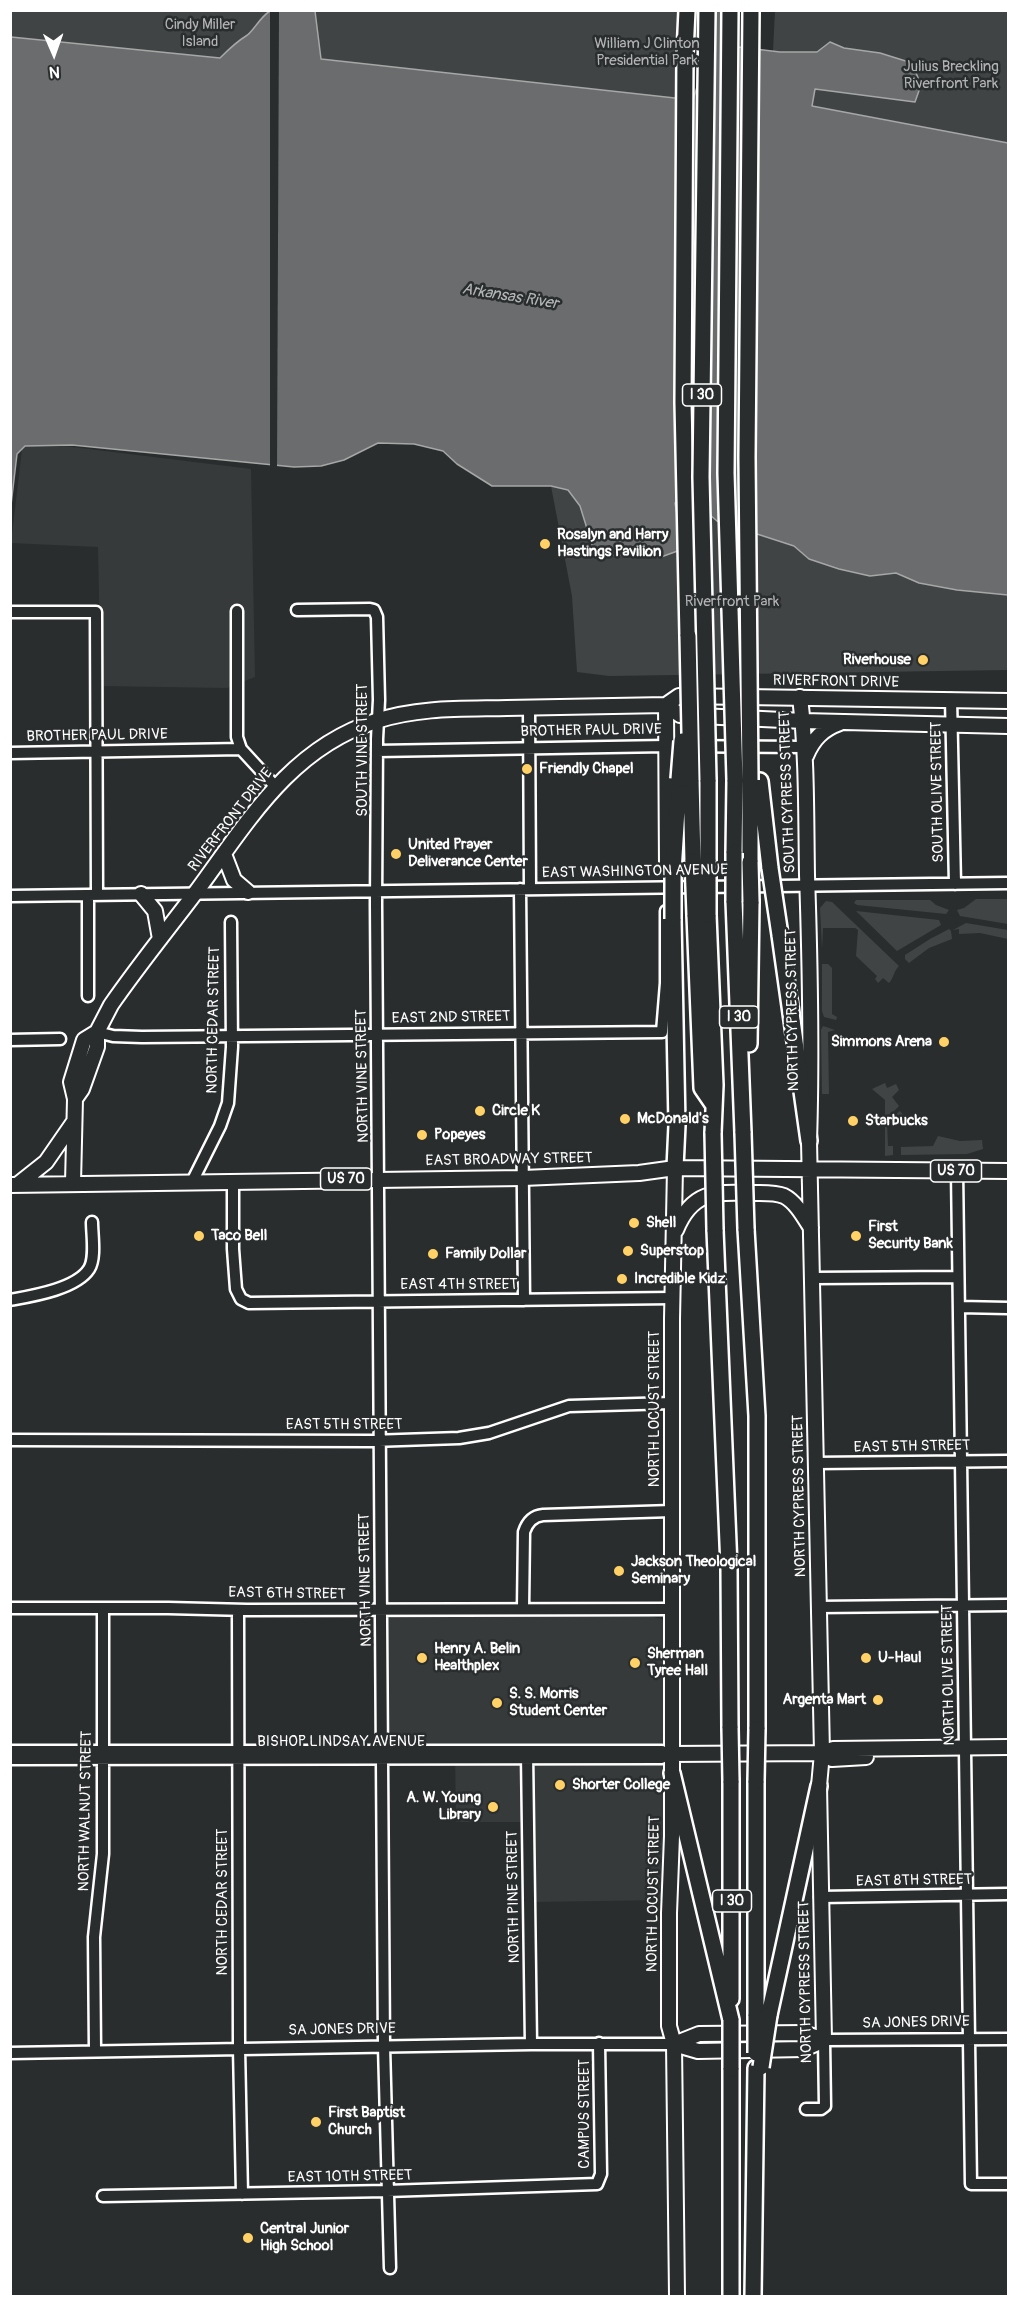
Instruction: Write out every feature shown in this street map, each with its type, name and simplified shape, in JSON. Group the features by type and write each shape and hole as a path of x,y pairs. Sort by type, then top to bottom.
{"highway":[{"path":"675,1168 678,1125 673,871 685,780 688,636 683,402 687,10"},
{"name":"I 30","path":"707,10 701,477 708,780 701,861 701,915 715,1085 713,1104 715,1230 729,1566 731,2296"},
{"name":"I 30","path":"730,10 726,473 748,780 734,854 734,901 756,1416 756,1781 762,2016"},
{"path":"743,1133 748,1096 751,902 748,780 757,713 750,704 747,457 751,10"},
{"path":"685,780 701,861"},
{"path":"748,780 770,868 808,1141"},
{"path":"672,1773 731,2020"},
{"path":"753,2296 755,2098 762,2016 819,1786"}],"main road":[{"name":"RIVERFRONT DRIVE","path":"74,1183 75,1099 82,1089 97,1047 96,1032 111,1005 275,786 293,768 320,747 353,729 402,714 441,710 666,705 679,696 1008,701"},
{"name":"SOUTH CYPRESS STREET","path":"800,697 805,752 808,885"},
{"name":"RIVERFRONT DRIVE","path":"666,705 680,715 803,721 952,724"},
{"path":"666,705 666,887"},
{"path":"805,752 825,730 845,722"},
{"path":"952,724 1008,726"},
{"path":"224,854 234,880 248,892"},
{"name":"NORTH CYPRESS STREET","path":"808,885 811,1086 808,1141 813,1278 822,1753 819,1786 824,2040"},
{"path":"141,894 155,911 160,939"},
{"path":"14,1185 46,1162 73,1123"},
{"name":"EAST BROADWAY STREET","path":"14,1185 523,1178 639,1173 675,1168 1008,1171"},
{"name":"NORTH LOCUST STREET","path":"675,1168 669,2026 674,2044 677,2296"},
{"path":"674,1234 682,1214 693,1203 707,1194 730,1192 783,1196 797,1207 811,1228"},
{"name":"BISHOP LINDSAY AVENUE","path":"671,1754 822,1753 832,1759 965,1752 1008,1747"},
{"name":"BISHOP LINDSAY AVENUE","path":"965,1752 1008,1755"},
{"name":"SA JONES DRIVE","path":"674,2044 699,2034 804,2033 824,2040"}],"street":[{"name":"SOUTH VINE STREET","path":"297,610 374,610 377,617 379,700 377,890"},
{"path":"237,611 237,737 241,749 275,786"},
{"path":"10,612 96,612 97,752 88,996"},
{"name":"SOUTH OLIVE STREET","path":"951,699 955,884"},
{"path":"524,1300 521,1032 530,748 529,708"},
{"name":"BROTHER PAUL DRIVE","path":"377,751 666,746 805,752"},
{"name":"BROTHER PAUL DRIVE","path":"10,753 241,749"},
{"name":"EAST WASHINGTON AVENUE","path":"10,896 1008,883"},
{"name":"EAST 2ND STREET","path":"96,1032 142,1038 662,1032 666,982 666,887"},
{"name":"NORTH VINE STREET","path":"377,890 384,2046 390,2268"},
{"name":"NORTH CEDAR STREET","path":"192,1182 226,1109 230,1088 231,922"},
{"path":"10,1040 60,1039"},
{"name":"NORTH OLIVE STREET","path":"957,1171 971,2184 1008,2184"},
{"name":"EAST 4TH STREET","path":"233,1182 236,1288 245,1301 273,1304 673,1298"},
{"path":"10,1300 38,1295 76,1279 89,1269 92,1258 92,1222"},
{"path":"813,1278 958,1277"},
{"path":"958,1307 1008,1308"},
{"name":"EAST 5TH STREET","path":"10,1440 372,1441 467,1437 489,1433 569,1406 672,1403"},
{"name":"EAST 5TH STREET","path":"815,1462 1008,1461"},
{"path":"523,1608 524,1530 530,1521 543,1515 672,1511"},
{"path":"818,1606 1008,1605"},
{"name":"EAST 6TH STREET","path":"10,1608 671,1609"},
{"name":"NORTH WALNUT STREET","path":"95,2050 94,1937 102,1873 103,1608"},
{"name":"NORTH CEDAR STREET","path":"237,1610 239,2048 243,2194"},
{"name":"BISHOP LINDSAY AVENUE","path":"10,1751 103,1755 383,1754 661,1758 671,1754"},
{"name":"BISHOP LINDSAY AVENUE","path":"10,1759 103,1755"},
{"name":"NORTH PINE STREET","path":"527,1755 531,2044"},
{"name":"EAST 8TH STREET","path":"820,1897 1008,1894"},
{"name":"SA JONES DRIVE","path":"824,2040 1008,2039"},
{"name":"NORTH CYPRESS STREET","path":"806,2109 821,2109 825,2106 824,2040"},
{"name":"SA JONES DRIVE","path":"10,2053 599,2043 674,2044"},
{"name":"CAMPUS STREET","path":"597,2184 601,2174 599,2043"},
{"name":"EAST 10TH STREET","path":"103,2196 387,2191 597,2184"}],"shaded area":[{"path":"23,441 251,469 255,677 227,688 101,686 98,547 11,543"},
{"name":"Shorter College","path":"390,1616 649,1616 662,1619 664,1623 664,1900 533,1902 533,1822 456,1822 455,1748 392,1748 389,1741"}],"green space":[{"name":"Cindy Miller Island","path":"11,11 270,11 249,34 235,43 220,58 11,37"},
{"name":"William J Clinton Presidential Park","path":"315,11 706,11 685,79 675,98 321,59"},
{"name":"Julius Breckling Riverfront Park","path":"775,11 1008,11 1008,143 812,106 780,52 773,51"},
{"name":"Riverfront Park","path":"551,486 568,490 580,506 593,548 681,500 694,501 717,521 794,546 809,559 870,576 896,573 919,583 957,590 1008,595 1008,670 609,676 577,672 572,596"},
{"path":"976,899 1008,899 1008,924 960,916 957,910"},
{"path":"856,900 930,900 949,910 946,914 857,905 854,903"},
{"path":"826,901 832,902 899,966 889,983 883,978 878,983 875,979 877,976 856,956 858,930 855,928 823,928 822,949 820,908"},
{"path":"856,911 939,920 941,925 897,951"},
{"path":"966,923 1008,930 1008,939 980,933 959,934 959,929 953,930"},
{"path":"949,929 952,939 929,948 909,963 905,959 905,955"},
{"path":"822,964 828,964 832,968 832,1014 837,1017 836,1020 824,1017 822,1011"},
{"path":"823,1026 835,1030 828,1032 829,1094 822,1094 821,1030"},
{"path":"885,1083 887,1088 896,1084 899,1090 892,1097 899,1106 894,1111 896,1114 900,1111 905,1117 900,1122 887,1122 888,1146 893,1146 893,1155 885,1156 885,1100 872,1089"},
{"path":"938,1136 960,1141 982,1140 983,1149 967,1154 901,1155 901,1147 933,1146"}],"water":[{"name":"Arkansas River","path":"270,11 315,11 321,59 693,100 697,87 709,66 706,11 730,11 730,46 780,52 817,52 830,42 844,48 880,53 912,63 921,85 915,102 815,89 812,106 1008,143 1008,595 957,590 919,583 896,573 870,576 839,569 809,559 794,546 717,521 694,501 681,500 675,503 683,549 661,557 611,555 593,548 580,506 568,490 551,486 492,486 457,464 443,451 414,444 378,443 344,460 321,466 294,467 72,445 25,446 17,454 11,505 11,37 220,58 235,43 249,34"}],"pier":[{"path":"279,10 277,469 270,468 270,11"}],"place":[{"name":"Rosalyn and Harry Hastings Pavilion","path":"545,544"},
{"name":"Riverhouse","path":"923,660"},
{"name":"Friendly Chapel","path":"527,769"},
{"name":"United Prayer Deliverance Center","path":"396,854"},
{"name":"Simmons Arena","path":"944,1042"},
{"name":"Circle K","path":"480,1111"},
{"name":"McDonald's","path":"625,1119"},
{"name":"Starbucks","path":"853,1121"},
{"name":"Popeyes","path":"422,1135"},
{"name":"Shell","path":"634,1223"},
{"name":"Taco Bell","path":"199,1236"},
{"name":"First Security Bank","path":"856,1236"},
{"name":"Superstop","path":"628,1251"},
{"name":"Family Dollar","path":"433,1254"},
{"name":"Incredible Kidz","path":"622,1279"},
{"name":"Jackson Theological Seminary","path":"619,1571"},
{"name":"Henry A. Belin Healthplex","path":"422,1658"},
{"name":"U-Haul","path":"866,1658"},
{"name":"Sherman Tyree Hall","path":"635,1663"},
{"name":"Argenta Mart","path":"878,1700"},
{"name":"S. S. Morris Student Center","path":"497,1703"},
{"name":"Shorter College","path":"560,1785"},
{"name":"A. W. Young Library","path":"493,1807"},
{"name":"First Baptist Church","path":"316,2122"},
{"name":"Central Junior High School","path":"248,2238"}]}
